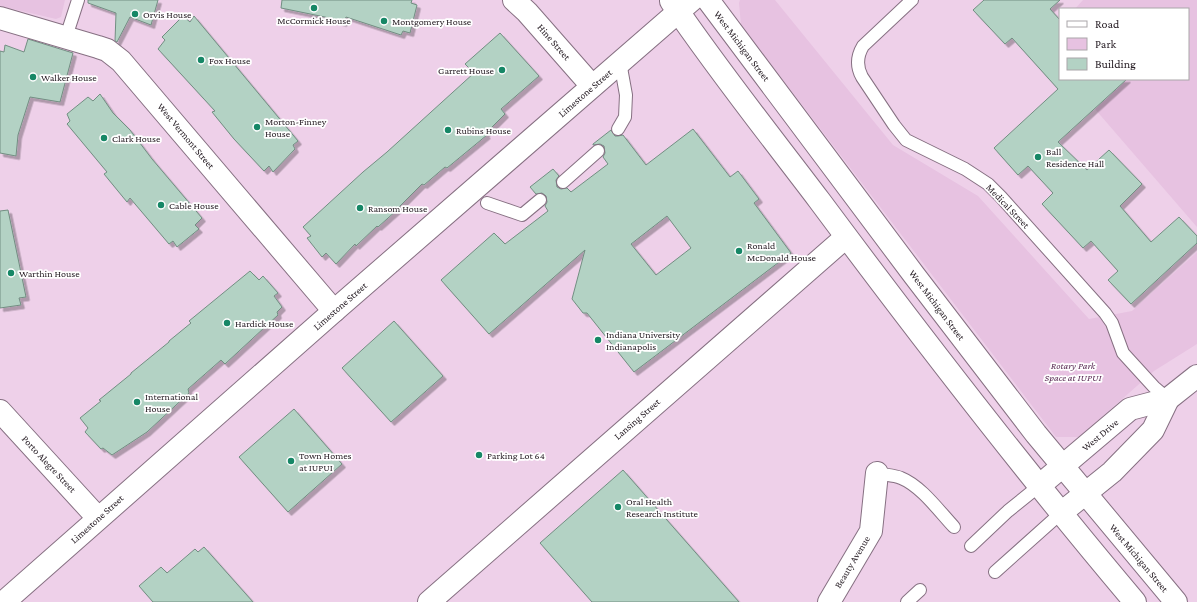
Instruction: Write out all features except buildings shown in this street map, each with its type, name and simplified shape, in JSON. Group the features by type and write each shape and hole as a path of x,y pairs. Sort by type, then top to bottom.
{"street":[{"name":"Hine Street","path":"514,0 527,12 592,86"},
{"name":"West Michigan Street","path":"708,0 918,281 1036,434 1176,602"},
{"name":"Limestone Street","path":"4,602 334,311 620,62 680,4"},
{"path":"680,4 846,237 1061,514 1135,602"},
{"name":"West Vermont Street","path":"0,18 107,50 121,61 334,311"},
{"name":"Lansing Street","path":"428,602 846,237"},
{"name":"West Drive","path":"1039,486 1130,409 1168,399 1197,376"},
{"name":"West Drive","path":"1061,514 1112,472 1153,430 1168,399"},
{"name":"Porto Alegre Street","path":"0,411 98,518"},
{"name":"Beauty Avenue","path":"828,602 871,531 877,473"}],"lane":[{"path":"66,37 78,0"},
{"name":"Medical Street","path":"912,0 863,46 858,60 859,72 862,77 906,140 970,172 981,179 1001,197 1105,313 1112,323 1123,353 1154,387 1168,399"},
{"path":"618,129 625,118 626,95 620,62"},
{"path":"563,182 598,151"},
{"path":"487,203 522,215 540,200"},
{"path":"877,473 901,478 913,485 954,527"},
{"path":"971,546 1008,511 1039,486"},
{"path":"995,572 1061,514"},
{"path":"907,602 920,590"}],"shaded area":[{"name":"Indiana University Indianapolis","path":"0,0 1197,0 1197,602 0,602"}],"green space":[{"path":"0,0 65,0 61,17 56,19 0,6"},
{"name":"Rotary Park Space at IUPUI","path":"740,0 775,0 893,145 978,196 1089,319 1132,311 1197,252 1197,344 1154,371 1079,437 1056,437 741,25"},
{"path":"1083,0 1197,0 1197,227 1095,109 1117,89 1118,80 1189,80 1189,8 1076,8"}],"place":[{"name":"McCormick House","path":"314,8"},
{"name":"Orvis House","path":"135,14"},
{"name":"Montgomery House","path":"384,21"},
{"name":"Fox House","path":"201,60"},
{"name":"Garrett House","path":"502,70"},
{"name":"Walker House","path":"33,77"},
{"name":"Morton-Finney House","path":"257,127"},
{"name":"Rubins House","path":"448,130"},
{"name":"Clark House","path":"104,138"},
{"name":"Ball Residence Hall","path":"1038,157"},
{"name":"Cable House","path":"161,205"},
{"name":"Ransom House","path":"360,208"},
{"name":"Ronald McDonald House","path":"739,251"},
{"name":"Warthin House","path":"11,273"},
{"name":"Hardick House","path":"227,323"},
{"name":"Indiana University Indianapolis","path":"598,340"},
{"name":"International House","path":"137,402"},
{"name":"Parking Lot 64","path":"479,455"},
{"name":"Town Homes at IUPUI","path":"291,461"},
{"name":"Oral Health Research Institute","path":"618,507"}]}
